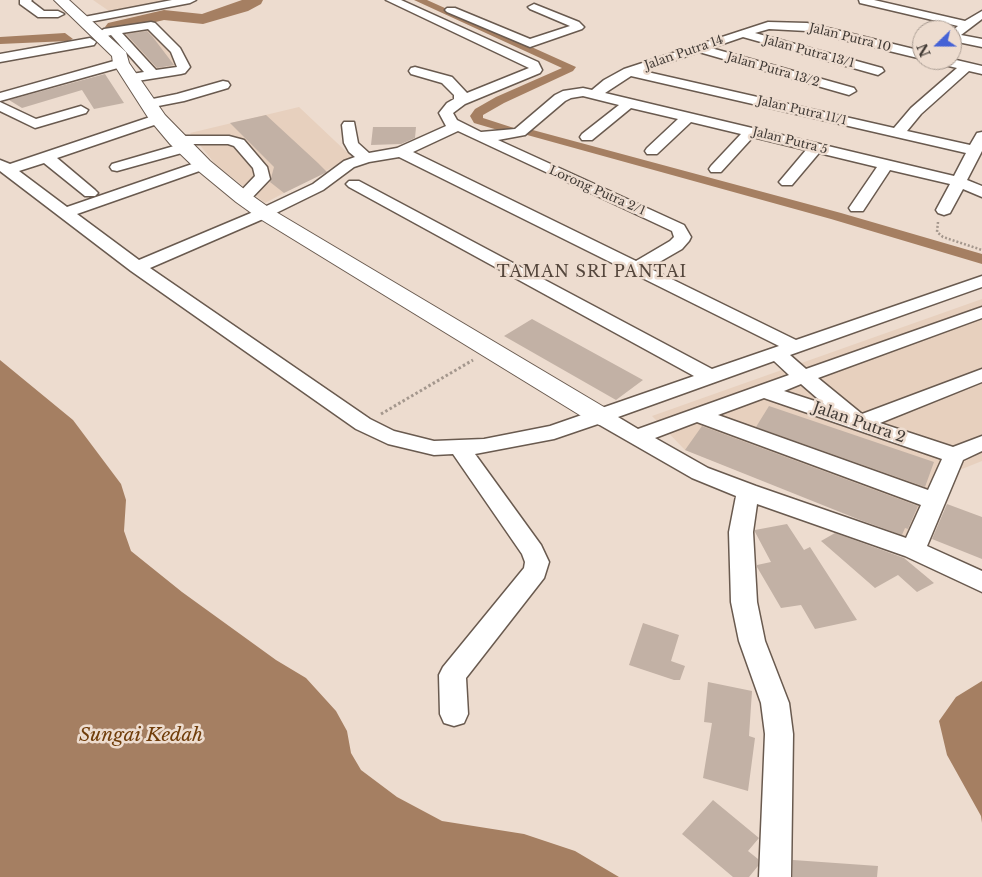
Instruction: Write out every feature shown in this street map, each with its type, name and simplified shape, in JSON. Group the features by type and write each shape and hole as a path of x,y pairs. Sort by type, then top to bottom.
{"main road":[{"path":"42,0 84,20 101,36 109,59 126,70 153,111 180,144 202,165 243,198 264,213 600,416"},
{"path":"59,7 101,36"}],"street":[{"path":"26,0 24,2 42,15 59,7"},
{"path":"84,20 190,0"},
{"path":"392,0 430,16 519,47 578,26 534,7"},
{"path":"864,1 976,20"},
{"path":"137,267 264,213 318,187 349,164 366,158 401,152 456,127 451,123 446,113 447,110 460,101 536,70 519,47 445,9 430,16"},
{"path":"976,20 955,36 982,44"},
{"name":"Jalan Putra 14","path":"596,94 609,83 629,72 741,33 778,24"},
{"name":"Jalan Putra 10","path":"778,24 807,27 912,52"},
{"path":"0,58 151,25 176,51 183,69 153,74 126,70 0,97"},
{"name":"Jalan Putra 13/1","path":"741,33 878,71"},
{"path":"101,36 153,74"},
{"name":"Jalan Putra 13/2","path":"697,48 849,91"},
{"path":"827,117 849,91 906,51"},
{"path":"962,65 982,70"},
{"path":"898,134 916,111 966,66"},
{"path":"415,71 447,80 460,94 460,101"},
{"name":"Jalan Putra 11/1","path":"629,72 975,151"},
{"path":"4,167 46,157 179,98 223,86"},
{"name":"Jalan Putra 5","path":"477,136 504,135 520,132 560,98 568,94 582,92 960,182 982,192"},
{"path":"586,138 630,102"},
{"path":"23,118 64,105"},
{"path":"0,106 30,123 40,124 81,110"},
{"path":"652,151 689,116"},
{"path":"349,125 351,143 354,149 366,158"},
{"name":"Lorong Putra 2/1","path":"456,127 678,228 683,237 676,245 637,268"},
{"path":"716,169 751,131"},
{"path":"944,210 982,136"},
{"path":"117,167 180,144 229,140 239,143 260,167 263,176 243,198"},
{"path":"787,182 816,147"},
{"path":"401,152 637,268 786,350 804,376 859,423 982,375"},
{"path":"46,157 90,193"},
{"path":"857,208 886,164"},
{"path":"65,213 202,165"},
{"path":"4,167 137,267 363,424 388,437 434,448 460,448 530,439 982,281"},
{"path":"354,184 711,377"},
{"path":"962,288 982,295"},
{"path":"636,437 982,312"},
{"name":"Jalan Putra 2","path":"764,391 954,455"},
{"path":"697,415 934,501"},
{"path":"600,416 700,473 912,550 982,582"},
{"path":"912,550 954,455 982,443"},
{"path":"454,714 452,675 535,572 537,562 533,551 460,448"},
{"path":"748,492 741,532 744,602 752,641 776,704 779,734 775,877"}],"path":[{"path":"944,210 936,227 937,232 952,241 982,250"},
{"path":"363,424 491,349"}],"shaded area":[{"path":"93,0 170,0 109,11"},
{"path":"156,25 189,67 146,77 108,34"},
{"path":"299,107 352,157 265,203 216,165 190,133"},
{"path":"982,299 982,461 957,471 927,545 685,450 652,416"}],"water":[{"path":"65,33 73,39 68,41 0,44 0,37"},
{"name":"Sungai Kedah","path":"0,360 73,420 121,484 126,500 124,531 131,551 182,592 276,660 306,678 336,711 347,731 351,753 361,770 397,797 442,821 524,834 575,851 619,877 0,877"},
{"path":"982,681 982,823 981,816 947,755 939,721 956,697"}],"building":[{"path":"147,31 174,65 157,68 126,34"},
{"path":"105,74 124,103 94,109 82,90 22,108 9,100"},
{"path":"266,115 327,172 284,193 270,182 274,167 230,123"},
{"path":"373,127 416,127 415,138 401,144 371,145"},
{"path":"532,319 643,380 616,400 504,336"},
{"path":"769,406 934,462 925,487 756,427"},
{"path":"702,426 918,506 908,529 905,528 902,535 860,520 685,450"},
{"path":"947,504 982,517 982,559 932,539"},
{"path":"787,524 804,550 810,547 857,620 815,629 801,605 781,608 757,567 757,565 771,562 755,530"},
{"path":"835,533 904,558 934,583 917,592 898,575 875,588 821,541"},
{"path":"643,623 679,635 671,661 685,666 680,680 674,680 629,665"},
{"path":"708,682 752,691 749,736 755,738 748,791 703,778 712,723 704,722"},
{"path":"713,800 759,838 748,851 758,859 758,866 749,877 733,877 682,834"},
{"path":"793,860 878,866 877,877 793,877"}],"waterway":[{"path":"114,27 164,15 203,19 242,7 255,0"},
{"path":"419,0 570,67 500,100 479,112 476,116 478,120 515,131"},
{"path":"525,132 836,216 982,259"}],"district":[{"name":"TAMAN SRI PANTAI","path":"592,272"}]}
